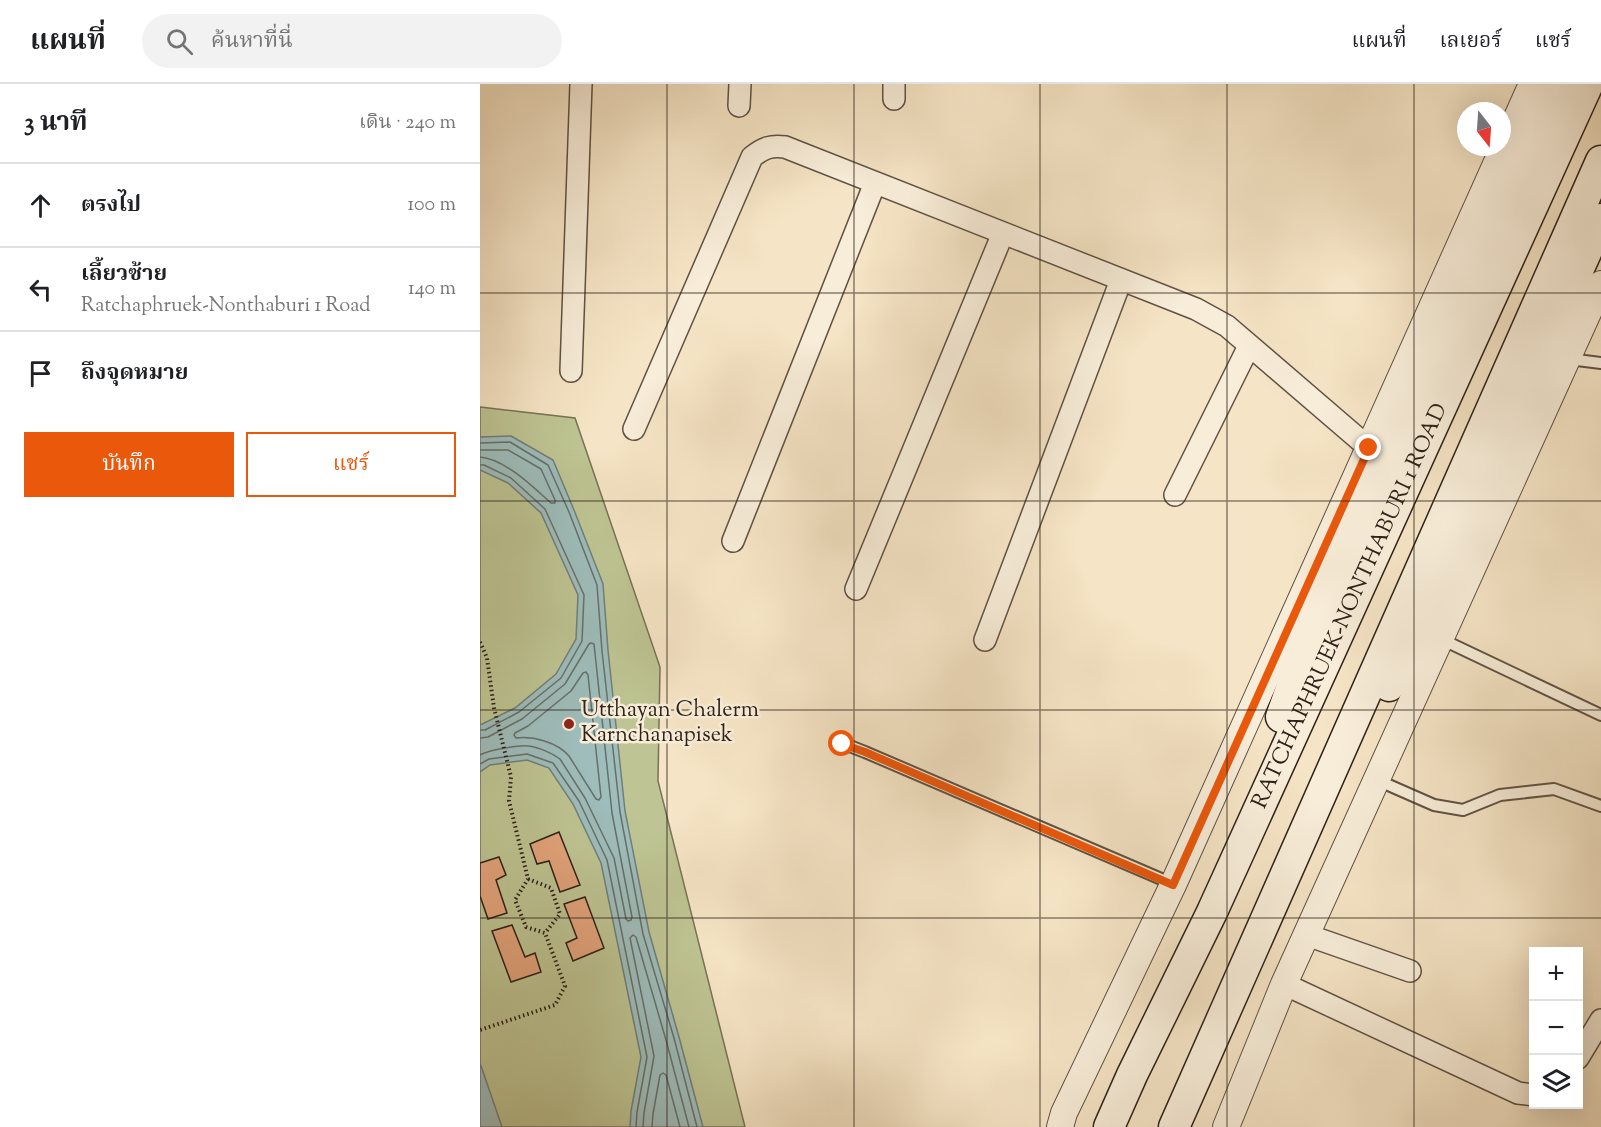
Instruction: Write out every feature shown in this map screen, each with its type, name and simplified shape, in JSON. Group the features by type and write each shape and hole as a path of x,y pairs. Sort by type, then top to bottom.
{"main road":[{"path":"1212,912 1309,639 1558,84"},
{"name":"RATCHAPHRUEK-NONTHABURI 1 ROAD","path":"1109,1127 1212,912 1588,84"},
{"path":"1174,1127 1601,161"},
{"path":"1261,930 1411,645 1601,219"}],"street":[{"path":"571,371 581,84"},
{"path":"739,106 740,84"},
{"path":"1060,1122 1173,885 1532,84"},
{"path":"634,429 752,157 763,148 776,146 785,147 1196,309 1227,326 1369,448"},
{"path":"733,541 875,183"},
{"path":"856,589 1003,233"},
{"path":"985,640 1121,280"},
{"path":"1226,1127 1284,984 1601,284"},
{"path":"1175,495 1249,346"},
{"path":"1306,935 1410,971"},
{"path":"1284,984 1518,1093 1529,1094"},
{"path":"1580,1055 1601,1020"}],"lane":[{"path":"1568,358 1601,363"},
{"path":"1441,639 1601,715"},
{"path":"842,744 1173,885"},
{"path":"1377,780 1434,805 1463,810 1500,795 1554,789 1601,806"}],"path":[{"path":"480,642 487,658 494,708 511,777 509,801 528,879 516,900 526,927 545,933"},
{"path":"528,879 551,888 560,914 545,933"},
{"path":"482,1029 555,1005 565,986 545,933"}],"green space":[{"name":"Utthayan Chalerm Karnchanapisek","path":"480,407 575,418 660,667 658,781 745,1127 480,1127"}],"water":[{"path":"511,436 553,460 603,584 625,811 649,932 703,1127 630,1127 641,1057 601,863 573,804 549,768 527,760 490,765 480,772 480,725 515,708 556,674 576,639 578,595 541,513 508,483 480,470 480,437"},
{"path":"480,1063 502,1127 480,1127"}],"building":[{"path":"559,832 580,885 560,892 549,861 537,864 530,844"},
{"path":"499,857 506,875 496,880 507,913 488,919 480,896 480,863"},
{"path":"585,897 604,948 573,961 566,943 577,938 564,904"},
{"path":"512,925 525,957 535,953 541,972 511,982 492,931"}],"place":[{"name":"Utthayan Chalerm Karnchanapisek","path":"569,724"}],"route":[{"path":"842,744 1173,885 1369,448"}]}
